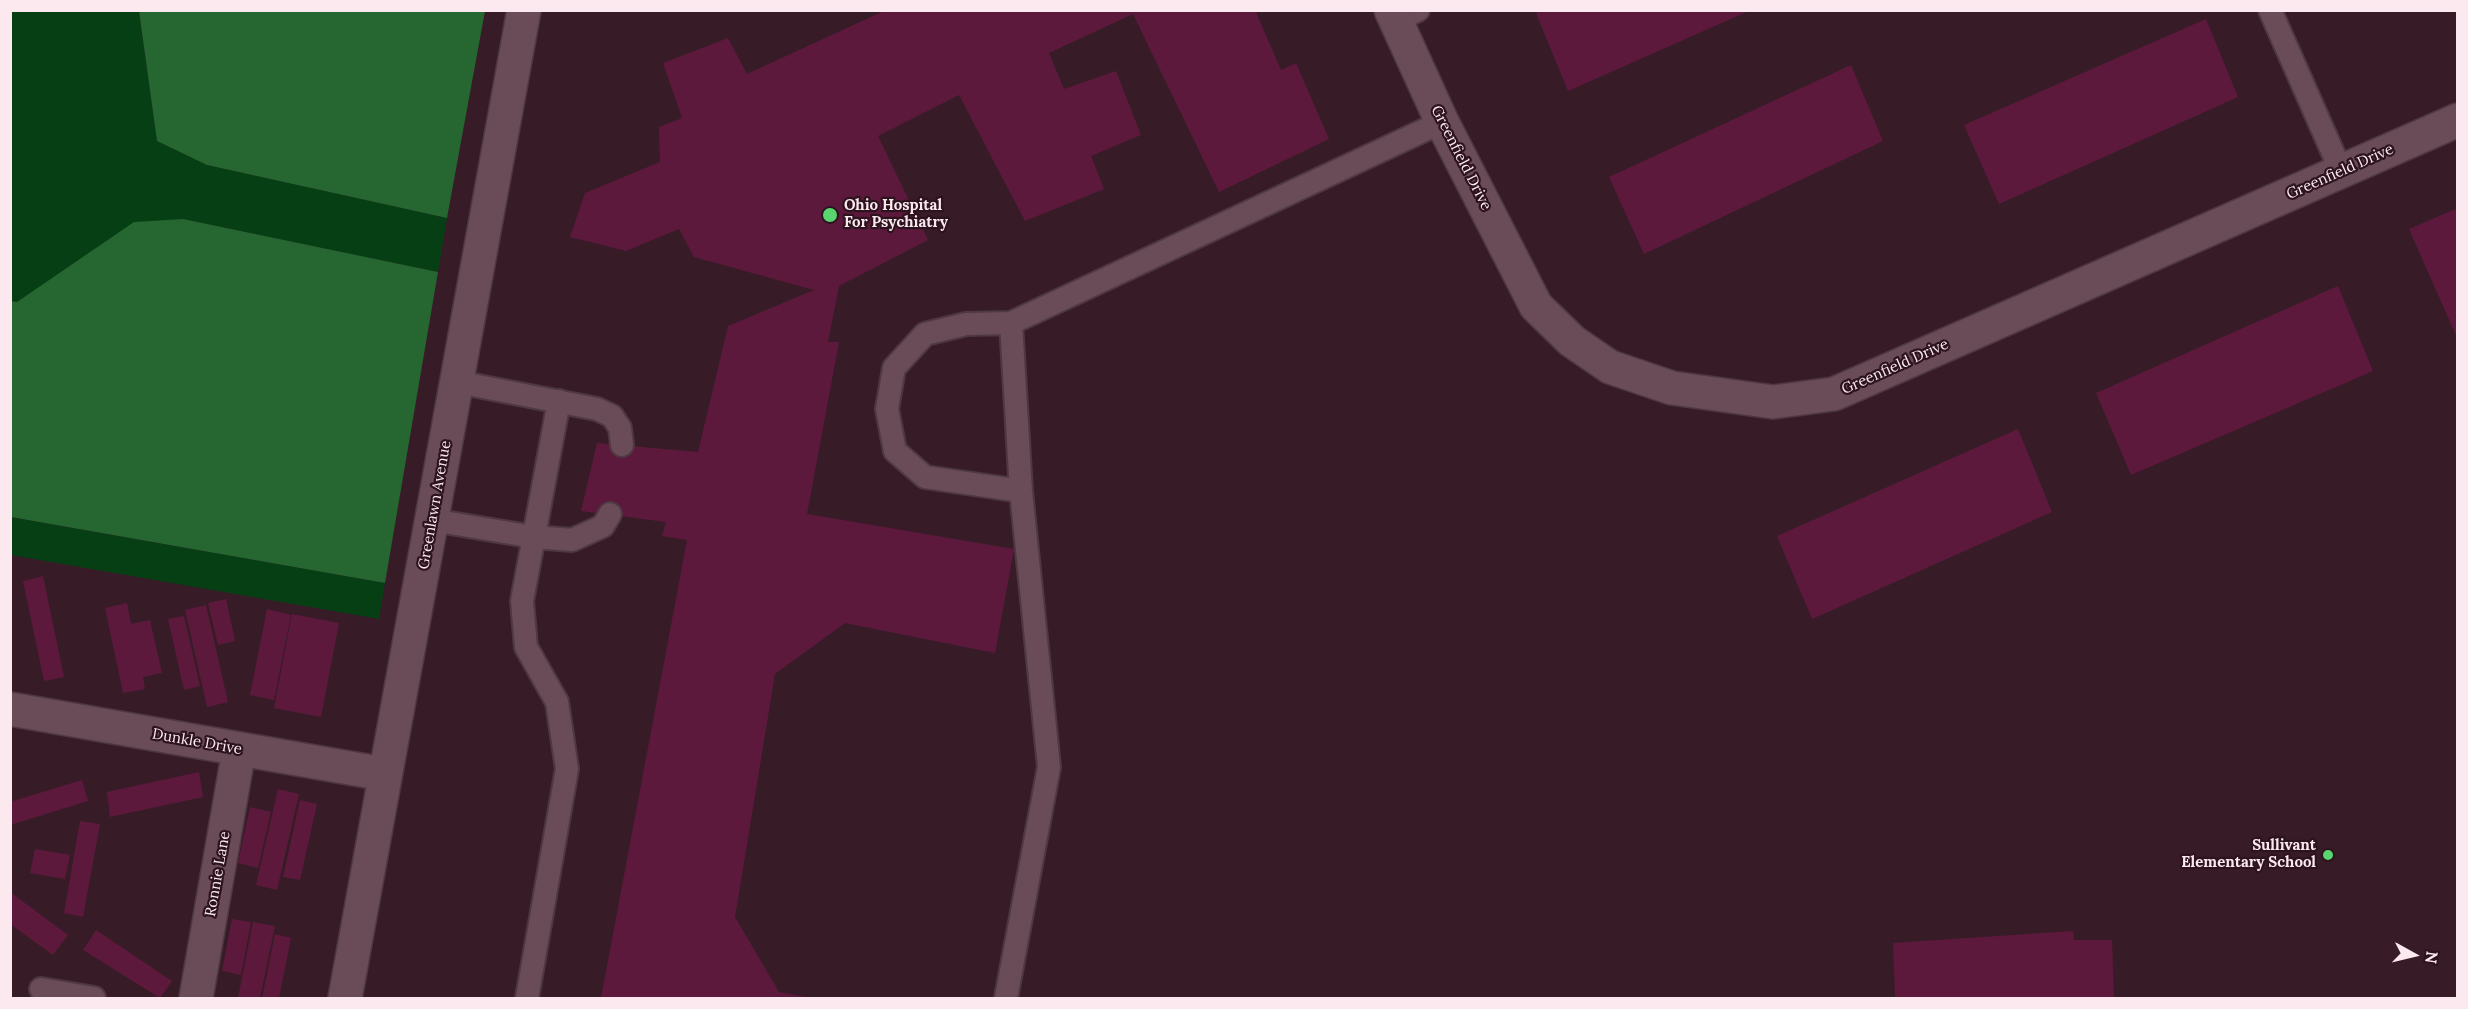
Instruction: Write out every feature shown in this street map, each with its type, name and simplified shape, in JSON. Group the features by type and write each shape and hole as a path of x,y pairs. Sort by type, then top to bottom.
{"street":[{"name":"Greenlawn Avenue","path":"345,999 524,10"},
{"name":"Greenfield Drive","path":"1401,14 1442,122 1536,306 1572,341 1610,367 1672,388 1773,402 1834,394 2457,120"},
{"name":"Dunkle Drive","path":"10,709 384,774"},
{"name":"Ronnie Lane","path":"196,999 239,750"}],"lane":[{"path":"2270,10 2341,171"},
{"path":"1021,491 925,477 895,451 887,409 894,368 925,334 966,324 1011,323 1442,122"},
{"path":"1006,999 1049,767 1021,491 1011,323"},
{"path":"457,382 597,409 612,416 620,428 622,445"},
{"path":"527,999 567,769 557,702 526,647 522,601 559,401"},
{"path":"432,520 534,537 572,540 603,526 610,514"},
{"path":"41,988 94,999"}],"green space":[{"path":"11,11 139,11 157,141 207,165 447,218 438,272 183,219 17,302 11,301"},
{"path":"139,11 485,11 447,218 207,165 157,141"},
{"path":"183,219 438,272 385,583 11,517 11,301 17,302 134,222"},
{"path":"10,517 385,583 379,619 11,555"}],"building":[{"path":"886,10 1255,10 1281,70 1296,63 1329,139 1219,192 1133,14 1049,53 1064,89 1116,71 1141,135 1091,156 1104,189 1025,221 959,95 878,136 928,240 839,286 828,342 839,342 807,514 1014,549 995,653 845,623 775,674 735,917 779,992 811,998 601,998 687,540 662,536 666,522 581,511 597,443 698,452 728,326 814,290 694,257 679,229 626,251 570,237 585,193 660,162 659,127 682,118 663,63 728,38 747,74"},
{"path":"1541,10 1751,10 1568,91 1536,13"},
{"path":"2206,19 2238,97 1999,204 1964,125"},
{"path":"1851,65 1883,141 1644,254 1609,177"},
{"path":"2458,208 2458,340 2409,229"},
{"path":"2338,286 2373,371 2131,475 2096,393"},
{"path":"2018,429 2052,512 1812,619 1777,536"},
{"path":"43,576 64,677 44,681 23,581"},
{"path":"226,599 235,641 218,645 208,603"},
{"path":"127,603 131,624 150,620 162,673 143,677 145,689 123,693 105,608"},
{"path":"206,605 228,702 207,707 185,610"},
{"path":"267,609 291,615 274,700 250,695"},
{"path":"292,614 339,623 321,717 274,708"},
{"path":"184,616 200,686 184,690 168,619"},
{"path":"199,772 203,797 110,817 107,792"},
{"path":"82,780 88,801 10,825 10,802"},
{"path":"278,789 299,794 277,890 256,885"},
{"path":"300,800 317,804 300,880 283,877"},
{"path":"250,807 271,812 258,868 238,863"},
{"path":"80,821 100,824 83,917 64,913"},
{"path":"35,849 70,855 65,879 30,873"},
{"path":"10,892 68,935 53,955 10,924"},
{"path":"232,919 251,922 241,975 222,971"},
{"path":"253,922 275,926 260,998 238,998"},
{"path":"96,930 172,981 160,998 83,950"},
{"path":"2073,931 2074,940 2112,940 2114,998 1895,998 1893,943"},
{"path":"275,934 291,938 279,998 262,998"}],"place":[{"name":"Ohio Hospital For Psychiatry","path":"830,215"},
{"name":"Sullivant Elementary School","path":"2328,855"}]}
